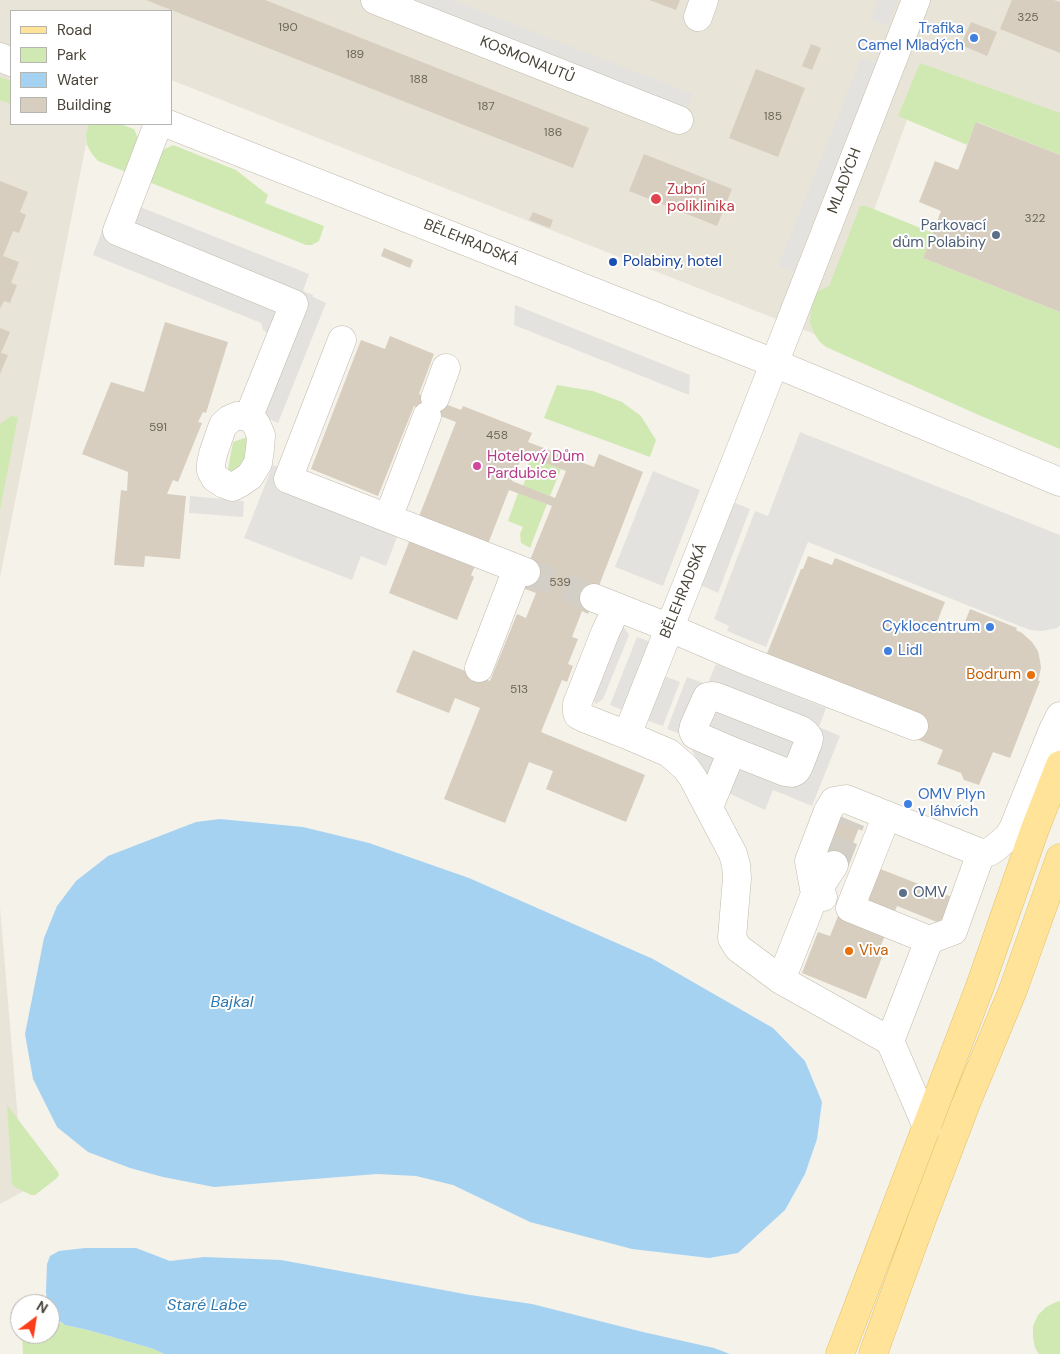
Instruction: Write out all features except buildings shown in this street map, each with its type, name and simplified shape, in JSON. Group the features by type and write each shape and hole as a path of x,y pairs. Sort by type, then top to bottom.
{"main road":[{"path":"840,1354 980,989 1035,829 1060,765"},
{"path":"873,1354 964,1106 1012,990 1060,858"}],"street":[{"name":"KOSMONAUTŮ","path":"374,0 679,120"},
{"name":"MLADÝCH","path":"774,363 916,0"},
{"path":"158,125 117,231 294,304 249,416"},
{"name":"BĚLEHRADSKÁ","path":"171,125 774,363 1060,482"},
{"path":"342,340 288,479 522,570 479,668"},
{"name":"BĚLEHRADSKÁ","path":"628,735 774,363"},
{"path":"388,518 446,368"},
{"path":"914,726 605,603 591,668 576,710 578,715 669,753 694,778 733,854 736,864 737,878 732,938 738,948 781,980 890,1041 927,1127"},
{"path":"815,894 809,861 828,811 834,802 846,799 855,813 887,815 980,853 989,852 995,848 1014,829 1060,716"},
{"path":"709,807 732,751"},
{"path":"850,908 887,815"},
{"path":"815,894 929,940 953,931 980,853"},
{"path":"781,980 815,894 834,866"},
{"path":"890,1041 929,940"}],"shaded area":[{"path":"0,0 1060,0 1060,128 923,76 827,339 172,80 172,10 10,10 10,125 90,125 0,577"},
{"path":"401,0 452,0 693,94 686,111"},
{"path":"878,0 898,0 887,26 870,20"},
{"path":"861,58 876,63 793,272 778,266"},
{"path":"115,197 309,274 303,291 326,303 278,423 262,416 269,334 263,330 261,323 93,255"},
{"path":"515,305 690,375 689,395 514,325"},
{"path":"800,432 1060,535 1060,625 1057,628 1042,631 1030,630 808,542 766,647 727,631 729,626 714,619 755,511 768,516"},
{"path":"273,465 405,516 386,566 361,556 352,580 244,538"},
{"path":"653,471 700,490 663,586 615,567"},
{"path":"190,496 244,501 243,517 189,513"},
{"path":"733,502 750,509 718,593 700,585"},
{"path":"623,626 629,635 603,699 596,704 589,694"},
{"path":"637,637 654,643 627,712 610,705"},
{"path":"716,664 826,708 819,727 840,736 812,806 773,790 765,810 709,784 685,736 667,729 687,677 706,684"},
{"path":"664,676 680,682 663,726 646,720"},
{"path":"0,907 24,1191 0,1204"}],"green space":[{"path":"920,63 1060,113 1060,155 977,122 967,145 898,116"},
{"path":"0,77 10,81 10,104 0,100"},
{"path":"89,125 123,125 134,129 138,138 126,172 98,161 87,145 86,134"},
{"path":"173,145 236,170 268,195 265,203 324,226 319,241 312,245 306,245 149,182 163,150"},
{"path":"860,206 871,208 933,233 923,258 1060,312 1060,449 826,347 820,342 810,324 811,307 817,292 829,286"},
{"path":"557,385 593,391 622,402 641,416 656,440 650,457 544,418"},
{"path":"11,416 18,417 0,510 0,424"},
{"path":"250,436 249,461 227,475 233,442"},
{"path":"531,457 561,469 550,496 523,486 530,467 528,465"},
{"path":"518,493 547,504 530,548 521,543 520,534 523,527 508,521"},
{"path":"7,1105 59,1175 35,1195 31,1195 12,1184"},
{"path":"1060,1301 1060,1354 1039,1354 1035,1348 1033,1326 1038,1315 1046,1307"},
{"path":"60,1322 65,1325 154,1349 164,1354 23,1354 22,1344 60,1344"}],"water":[{"name":"Bajkal","path":"220,819 303,827 369,843 469,878 653,959 773,1028 805,1061 822,1102 817,1139 805,1174 785,1210 738,1253 709,1258 632,1249 530,1222 453,1185 416,1176 377,1174 214,1187 130,1168 88,1152 57,1127 33,1079 25,1034 44,938 57,906 76,881 108,856 196,822"},
{"name":"Staré Labe","path":"85,1248 136,1248 170,1261 204,1257 281,1260 470,1295 532,1304 714,1348 730,1354 164,1354 154,1349 65,1325 60,1321 60,1294 46,1294 46,1291 47,1264 50,1256 59,1251"}],"tunnel":[{"path":"526,572 594,598"},
{"path":"834,865 851,821"}],"place":[{"name":"Trafika Camel Mladých","path":"974,38"},
{"name":"Zubní poliklinika","path":"656,199"},
{"name":"Parkovací dům Polabiny","path":"996,235"},
{"name":"Polabiny, hotel","path":"613,262"},
{"name":"Hotelový Dům Pardubice","path":"477,466"},
{"name":"Cyklocentrum","path":"990,627"},
{"name":"Lidl","path":"888,651"},
{"name":"Bodrum","path":"1031,675"},
{"name":"OMV Plyn v láhvích","path":"908,804"},
{"name":"OMV","path":"903,893"},
{"name":"Viva","path":"849,951"}]}
